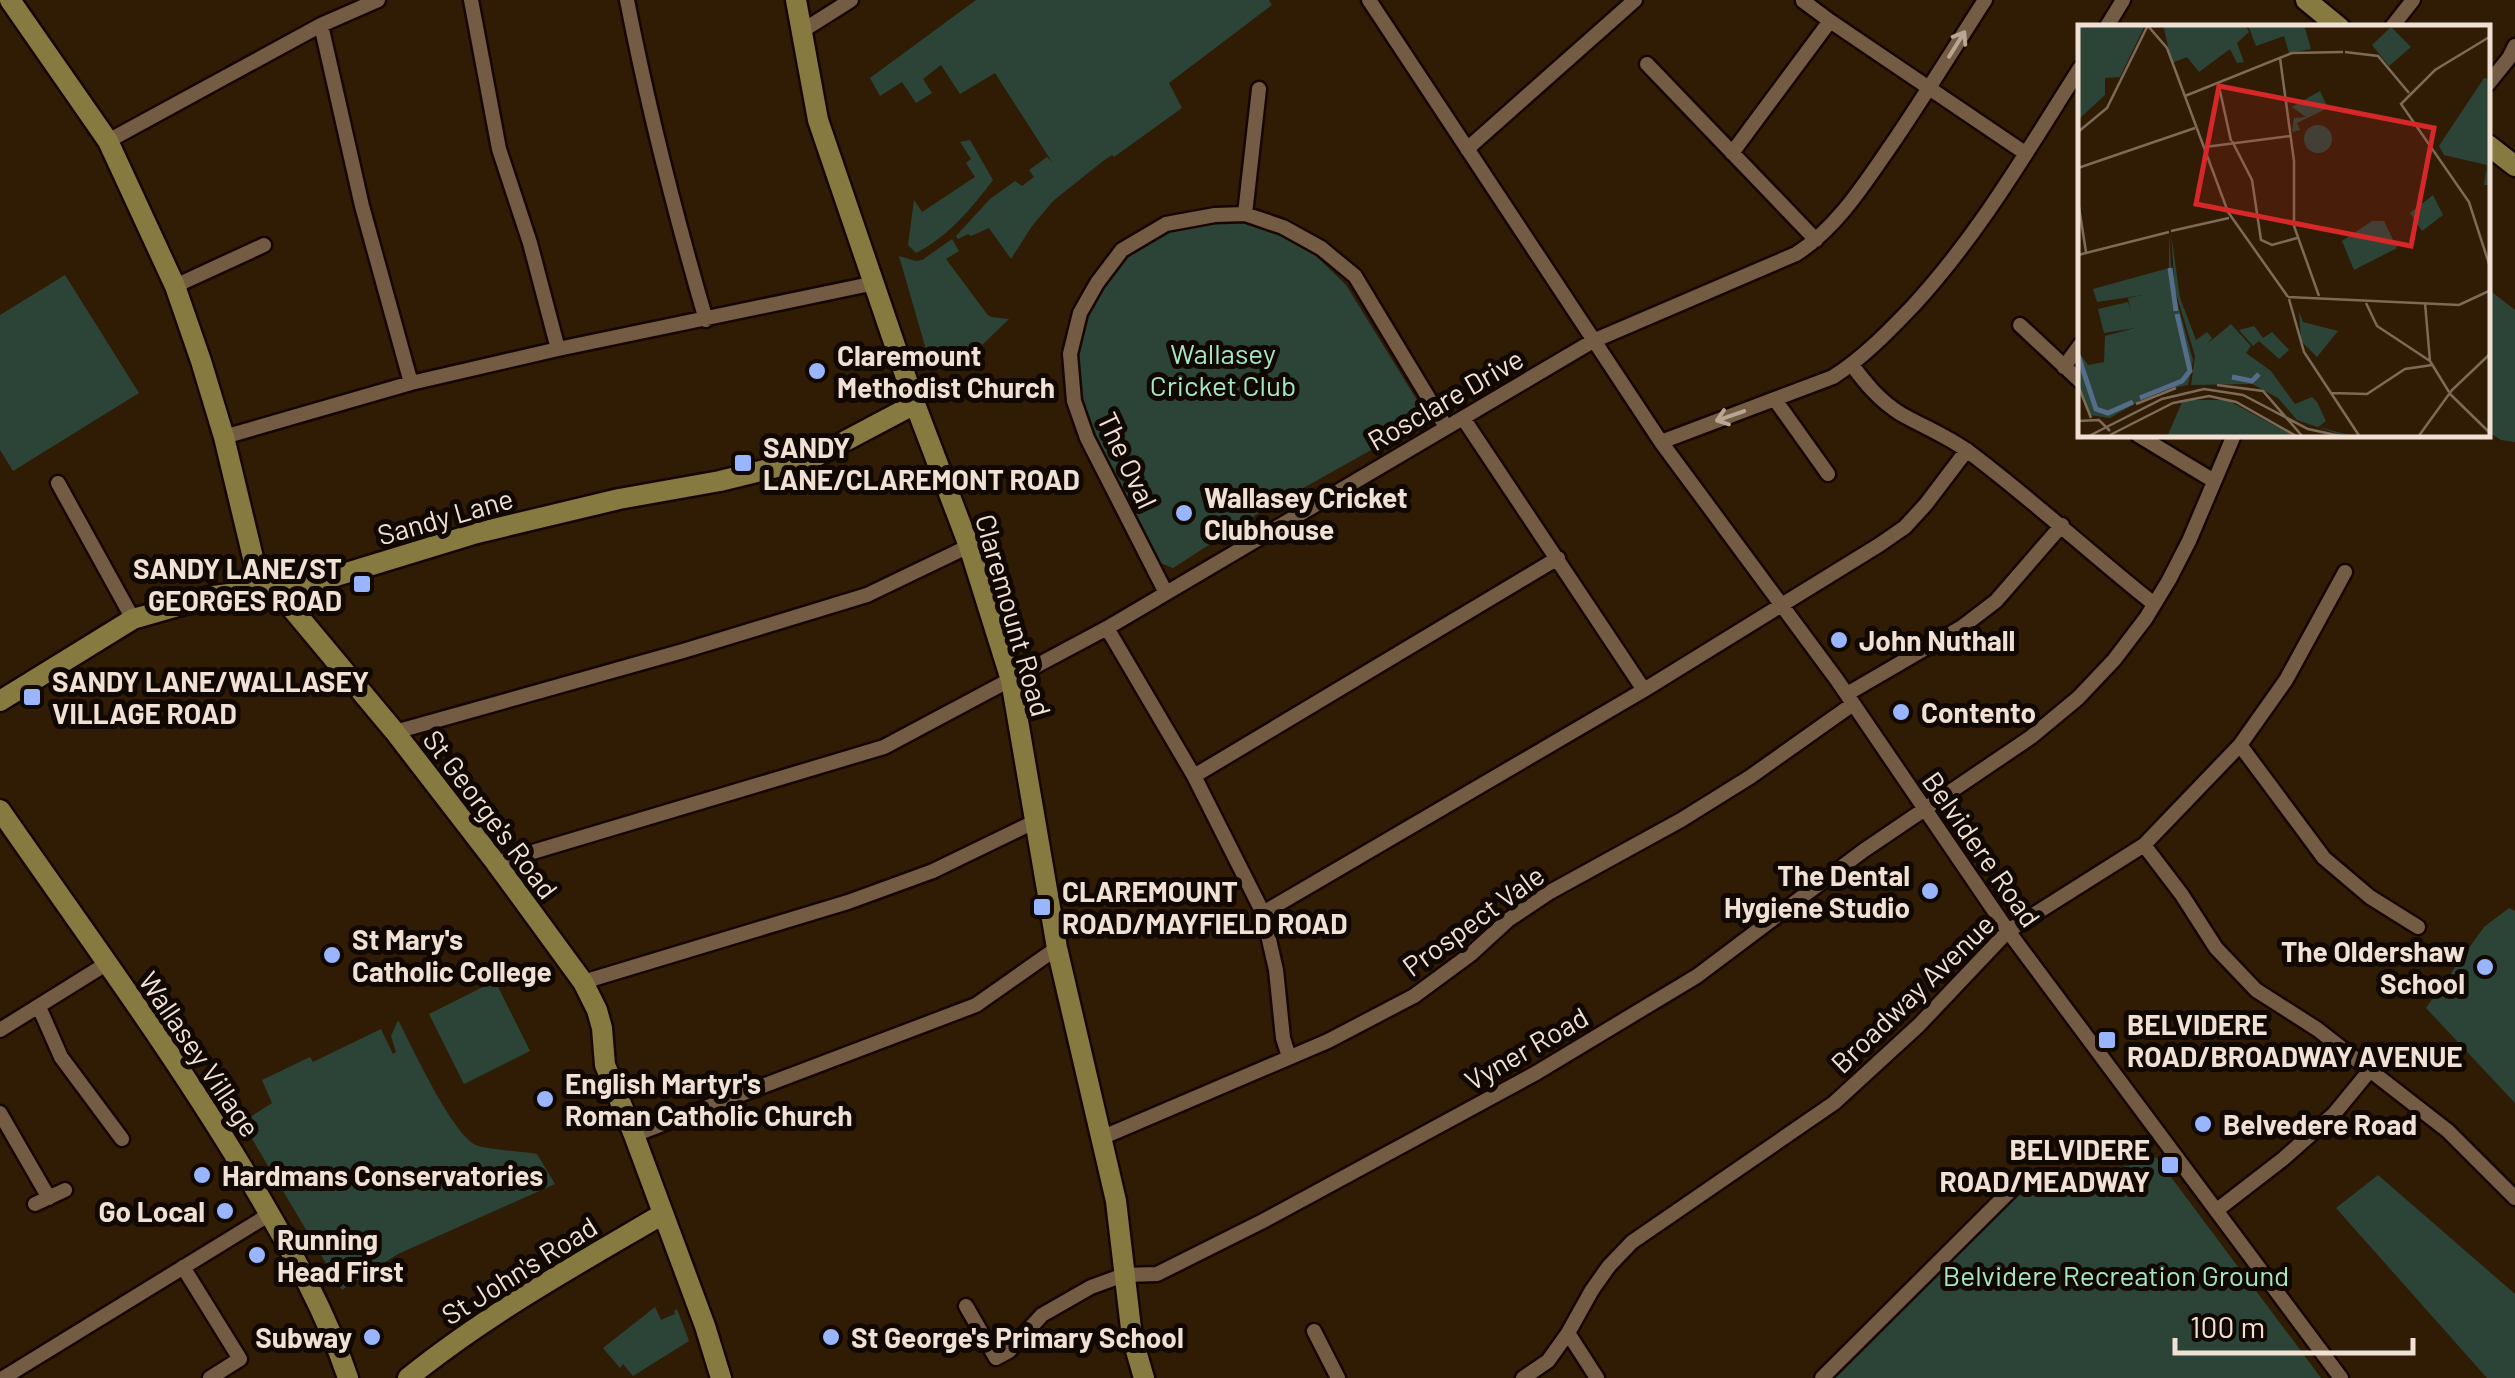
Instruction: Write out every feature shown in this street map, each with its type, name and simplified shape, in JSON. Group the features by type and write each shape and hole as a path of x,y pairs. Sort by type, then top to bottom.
{"street":[{"name":"St George's Road","path":"10,0 108,141 174,286 201,361 267,590 289,605 395,732 583,982 602,1028 605,1065 664,1214 721,1378"},
{"path":"108,141 321,25 378,0"},
{"path":"471,0 499,149 558,349"},
{"path":"626,0 673,205 706,320"},
{"name":"Claremount Road","path":"796,0 818,120 915,404 969,546 1011,680 1057,948 1116,1201 1132,1336 1144,1378"},
{"path":"802,31 851,0"},
{"name":"Belvidere Road","path":"1369,0 1661,442 1850,699 2008,931 2341,1378"},
{"path":"1466,149 1635,0"},
{"path":"1803,0 2025,153"},
{"name":"Rosclare Drive","path":"496,862 884,748 1107,628 1592,341 1796,254 1832,225 1869,178 1985,0"},
{"path":"2108,25 2124,0"},
{"path":"2306,0 2336,25"},
{"path":"2393,25 2413,0"},
{"path":"1732,153 1830,22"},
{"path":"321,25 362,206 411,383"},
{"path":"2490,82 2515,46"},
{"path":"1647,64 1816,240"},
{"path":"1661,442 1833,377 1886,336 1948,268 1986,216 2078,71"},
{"path":"1245,214 1259,89"},
{"path":"2490,147 2515,166"},
{"name":"The Oval","path":"1166,594 1086,438 1074,401 1070,354 1080,313 1122,250 1166,224 1216,216 1245,214 1283,227 1320,248 1355,276 1446,427"},
{"path":"174,286 264,245"},
{"path":"224,437 411,383 875,283"},
{"path":"2020,326 2078,380"},
{"path":"2064,367 2078,348"},
{"path":"1852,365 1872,391 1899,412 1966,450 2154,604"},
{"path":"1776,400 1828,474"},
{"name":"Sandy Lane","path":"0,701 133,619 213,596 310,584 477,533 813,458 915,404"},
{"path":"1463,418 1644,690"},
{"path":"2143,438 2214,481"},
{"name":"Vyner Road","path":"966,1306 996,1358 1009,1351 1042,1316 1091,1287 1124,1275 1157,1274 1263,1221 1536,1074 1697,976 1924,809 2030,737 2078,698 2114,660 2154,604 2190,540 2233,438"},
{"path":"1264,913 1644,690 1904,527 1966,450"},
{"path":"58,483 133,619"},
{"name":"Prospect Vale","path":"1101,1138 1328,1041 1414,996 1471,954 1508,920 1750,777 1850,699 1962,626 1996,601 2062,525"},
{"path":"395,732 868,595 969,546"},
{"path":"1194,776 1558,558"},
{"name":"Broadway Avenue","path":"1523,1378 1548,1361 1592,1290 1632,1242 1834,1103 1919,1025 2008,931 2144,845 2240,745 2286,680 2345,572"},
{"path":"1107,628 1194,776 1264,913 1288,1057"},
{"path":"2240,745 2324,858 2370,896 2418,927"},
{"name":"Wallasey Village","path":"0,810 216,1122 308,1282 336,1340 348,1378"},
{"path":"583,982 848,902 933,872 1036,820"},
{"path":"2144,845 2216,948 2256,990 2317,1029 2448,1131 2515,1198"},
{"path":"634,1135 976,1005 1057,948"},
{"path":"0,1030 106,964"},
{"path":"38,1007 61,1057 122,1139"},
{"path":"2217,1210 2334,1114 2370,1069"},
{"path":"0,1113 42,1201 65,1190"},
{"path":"1822,1378 2017,1184"},
{"path":"3,1378 270,1214"},
{"name":"St John's Road","path":"408,1378 507,1306 664,1214"},
{"path":"184,1268 240,1360 210,1378"},
{"path":"1314,1331 1338,1378"},
{"path":"1568,1333 1597,1378"},
{"name":"Wallasey Village","path":"336,1340 365,1378"}],"green space":[{"path":"976,0 1269,0 1272,5 1169,83 1182,108 1103,161 1053,201 1011,259 989,228 971,236 956,236 990,199 1015,181 1022,186 1034,177 1029,170 1047,157 1052,162 995,73 960,94 941,65 923,79 932,93 916,103 902,82 880,96 870,78"},
{"path":"970,140 993,180 949,230 916,253 908,245 914,200 922,212 975,177 966,163 971,159 960,142"},
{"name":"Wallasey Cricket Club","path":"1236,222 1265,227 1314,254 1346,285 1428,418 1257,514 1173,568 1158,562 1085,417 1077,377 1078,351 1093,301 1124,259 1144,243 1168,232"},
{"path":"952,239 959,251 946,259 987,314 1009,319 982,345 929,360 899,256 922,260"},
{"path":"65,275 139,393 13,471 0,450 0,315"},
{"path":"2490,291 2515,310 2515,442 2490,433"},
{"name":"The Oldershaw School","path":"2509,908 2515,911 2515,1103 2426,1008 2484,927"},
{"path":"495,981 530,1051 464,1084 429,1014"},
{"path":"398,1020 444,1107 466,1137 480,1146 537,1154 555,1184 398,1254 342,1290 242,1122 272,1103 262,1080 310,1057 313,1062 381,1029 393,1054 396,1052 391,1036"},
{"name":"Belvidere Recreation Ground","path":"2156,1157 2321,1378 1834,1378 2021,1187"},
{"path":"2378,1175 2515,1294 2515,1378 2487,1378 2336,1208"},
{"path":"655,1307 661,1320 677,1309 689,1341 633,1376 623,1364 620,1368 603,1348"}],"place":[{"name":"Claremount Methodist Church","path":"817,371"},
{"name":"SANDY LANE/CLAREMONT ROAD","path":"743,463"},
{"name":"Wallasey Cricket Clubhouse","path":"1184,513"},
{"name":"SANDY LANE/ST GEORGES ROAD","path":"362,584"},
{"name":"John Nuthall","path":"1839,640"},
{"name":"SANDY LANE/WALLASEY VILLAGE ROAD","path":"32,697"},
{"name":"Contento","path":"1901,712"},
{"name":"The Dental Hygiene Studio","path":"1930,891"},
{"name":"CLAREMOUNT ROAD/MAYFIELD ROAD","path":"1042,907"},
{"name":"St Mary's Catholic College","path":"332,955"},
{"name":"The Oldershaw School","path":"2485,967"},
{"name":"BELVIDERE ROAD/BROADWAY AVENUE","path":"2107,1040"},
{"name":"English Martyr's Roman Catholic Church","path":"545,1099"},
{"name":"Belvedere Road","path":"2203,1124"},
{"name":"BELVIDERE ROAD/MEADWAY","path":"2170,1165"},
{"name":"Hardmans Conservatories","path":"202,1175"},
{"name":"Go Local","path":"225,1211"},
{"name":"Running Head First","path":"257,1255"},
{"name":"Subway","path":"372,1337"},
{"name":"St George's Primary School","path":"831,1337"}]}
